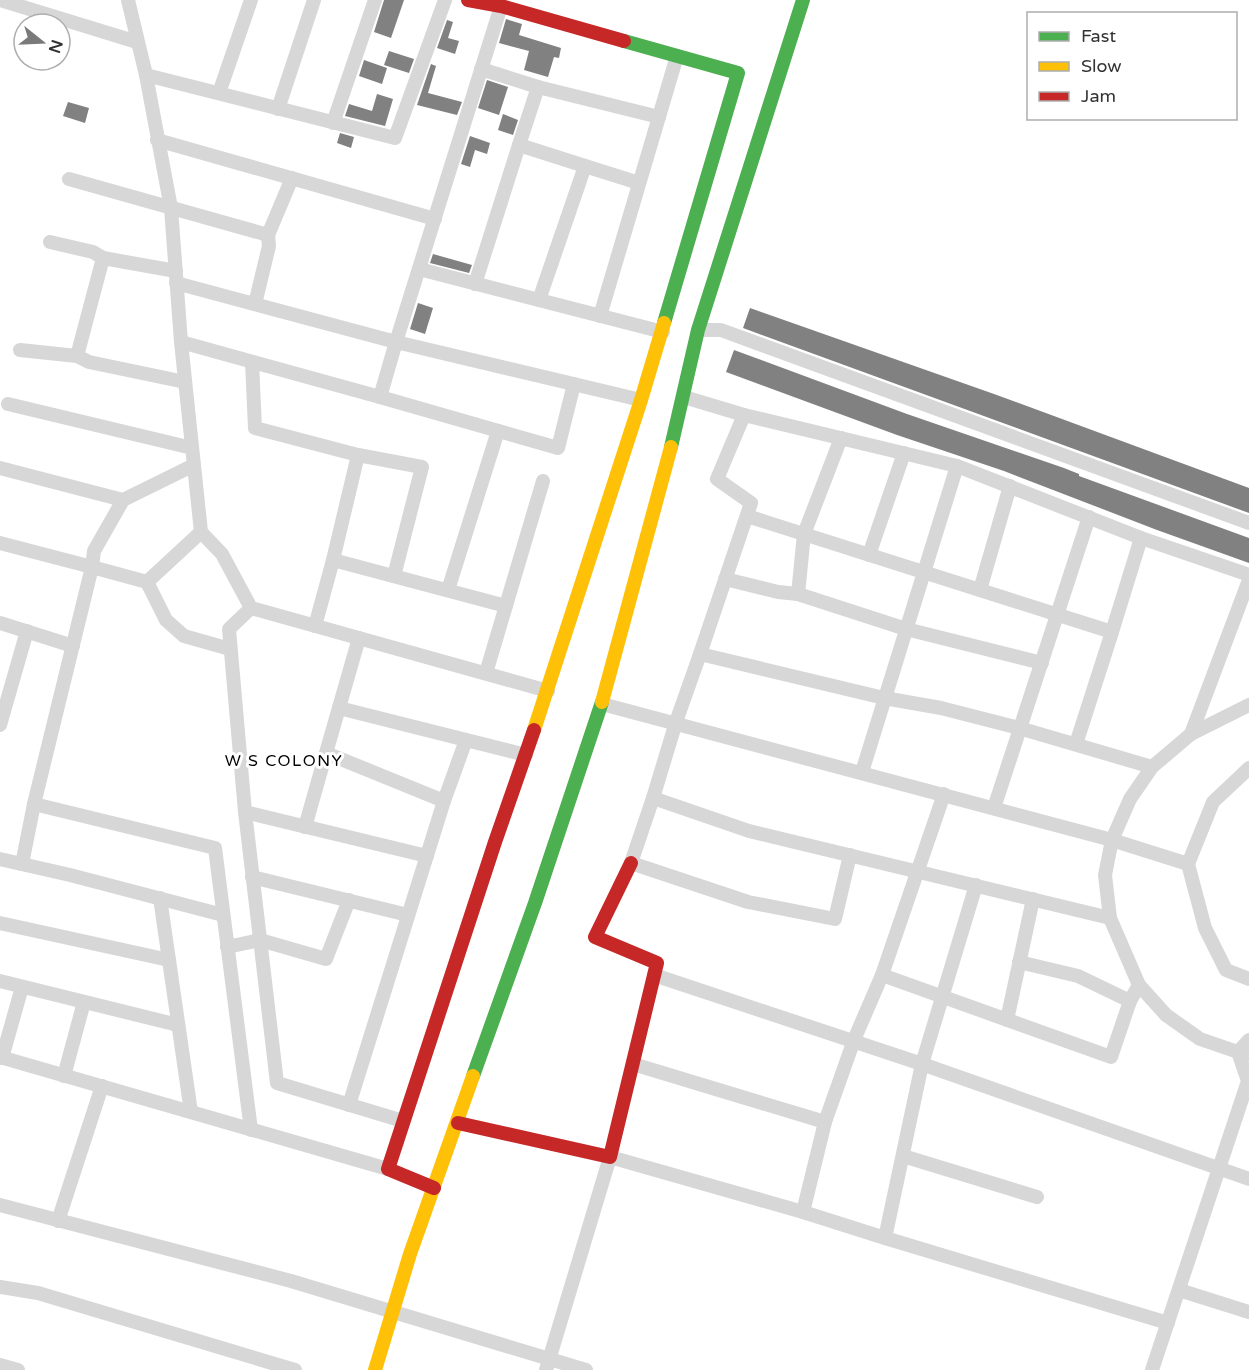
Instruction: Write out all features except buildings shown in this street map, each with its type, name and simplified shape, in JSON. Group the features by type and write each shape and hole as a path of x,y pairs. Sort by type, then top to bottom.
{"street":[{"path":"0,0 137,42"},
{"path":"128,0 146,75 171,208 181,342 201,532 222,554 251,608 548,691"},
{"path":"219,93 250,0"},
{"path":"278,109 314,0"},
{"path":"333,123 375,0"},
{"path":"146,75 395,138 446,0"},
{"path":"388,1169 548,691 663,332 738,73 501,6 468,0"},
{"path":"375,1370 392,1311 602,704 684,397 698,330 803,0"},
{"path":"380,397 501,6"},
{"path":"600,316 677,56"},
{"path":"481,69 538,87 659,117"},
{"path":"475,284 538,87"},
{"path":"157,140 435,219"},
{"path":"519,145 639,183"},
{"path":"539,300 585,166"},
{"path":"255,304 268,246 268,235 292,178"},
{"path":"69,179 268,235"},
{"path":"50,242 93,252 103,258 176,277 255,304 396,342 641,400"},
{"path":"77,356 103,258"},
{"path":"419,269 663,332"},
{"path":"698,330 721,330 1249,523"},
{"path":"181,342 558,448 574,384"},
{"path":"20,350 77,356 88,362 185,382"},
{"path":"252,362 255,428 358,455 422,467 394,576"},
{"path":"684,397 744,415 957,466 1142,538 1249,575"},
{"path":"8,404 192,448"},
{"path":"548,1364 610,1157 657,963 595,937 631,863 676,722 751,503 717,479 744,415"},
{"path":"448,590 498,431"},
{"path":"798,594 804,534 841,438"},
{"path":"869,555 904,453"},
{"path":"315,626 358,455"},
{"path":"22,864 94,551 123,500 194,465"},
{"path":"862,772 957,466"},
{"path":"0,468 123,500"},
{"path":"486,673 543,481"},
{"path":"980,590 1010,486"},
{"path":"747,516 1112,632"},
{"path":"994,808 1089,517"},
{"path":"147,582 201,532"},
{"path":"1076,744 1142,538"},
{"path":"0,543 147,582 166,620 184,636 230,649"},
{"path":"333,560 506,606"},
{"path":"725,579 778,592 798,594 906,629 1042,663"},
{"path":"1191,734 1249,580"},
{"path":"208,643 229,629 251,608"},
{"path":"0,623 73,646"},
{"path":"229,629 244,812 278,1083 403,1121"},
{"path":"0,725 27,631"},
{"path":"305,827 359,638"},
{"path":"700,654 884,698 941,708 1152,767"},
{"path":"602,704 944,794 1112,840 1188,864"},
{"path":"1243,1053 1200,1040 1166,1015 1139,985 1110,918 1105,875 1112,840 1130,799 1152,767 1191,734 1249,705"},
{"path":"339,708 526,755"},
{"path":"349,1105 444,801 466,740"},
{"path":"326,753 444,801"},
{"path":"1249,768 1213,802 1188,864 1205,928 1221,959 1227,969 1249,980"},
{"path":"803,1212 825,1122 854,1040 882,975 944,794"},
{"path":"653,798 749,831 1110,918"},
{"path":"34,804 215,848 251,1130"},
{"path":"244,812 427,856"},
{"path":"631,863 748,902 835,919 850,855"},
{"path":"0,859 224,915"},
{"path":"252,878 408,915"},
{"path":"885,1238 922,1064 976,885"},
{"path":"159,898 191,1112"},
{"path":"1007,1020 1033,899"},
{"path":"227,947 260,940 326,959 349,900"},
{"path":"0,923 169,960"},
{"path":"1019,962 1078,976 1130,1001"},
{"path":"654,975 854,1040 1249,1179"},
{"path":"882,975 1111,1057 1130,1001 1139,985"},
{"path":"0,981 178,1025"},
{"path":"22,987 1,1057 388,1169 434,1188"},
{"path":"64,1076 84,1002"},
{"path":"1152,1370 1249,1081 1243,1053 1249,1040"},
{"path":"633,1064 825,1122"},
{"path":"58,1221 102,1086"},
{"path":"458,1122 610,1157 803,1212 1168,1323"},
{"path":"903,1156 1037,1197"},
{"path":"0,1205 291,1281 392,1311 548,1364 586,1370"},
{"path":"0,1287 38,1293 295,1370"},
{"path":"1179,1290 1249,1312"},
{"path":"0,1365 18,1370"}],"traffic: fast":[{"path":"671,447 698,330 803,0"},
{"path":"624,41 738,73 664,323"},
{"path":"473,1076 535,903 602,702"}],"traffic: slow":[{"path":"534,730 664,323"},
{"path":"602,702 671,447"},
{"path":"375,1370 410,1254 473,1076"}],"traffic: jam":[{"path":"468,0 501,6 624,41"},
{"path":"434,1188 388,1169 534,730"},
{"path":"458,1123 610,1157 657,963 595,937 631,863"}],"district":[{"name":"W S COLONY","path":"284,761"}]}
